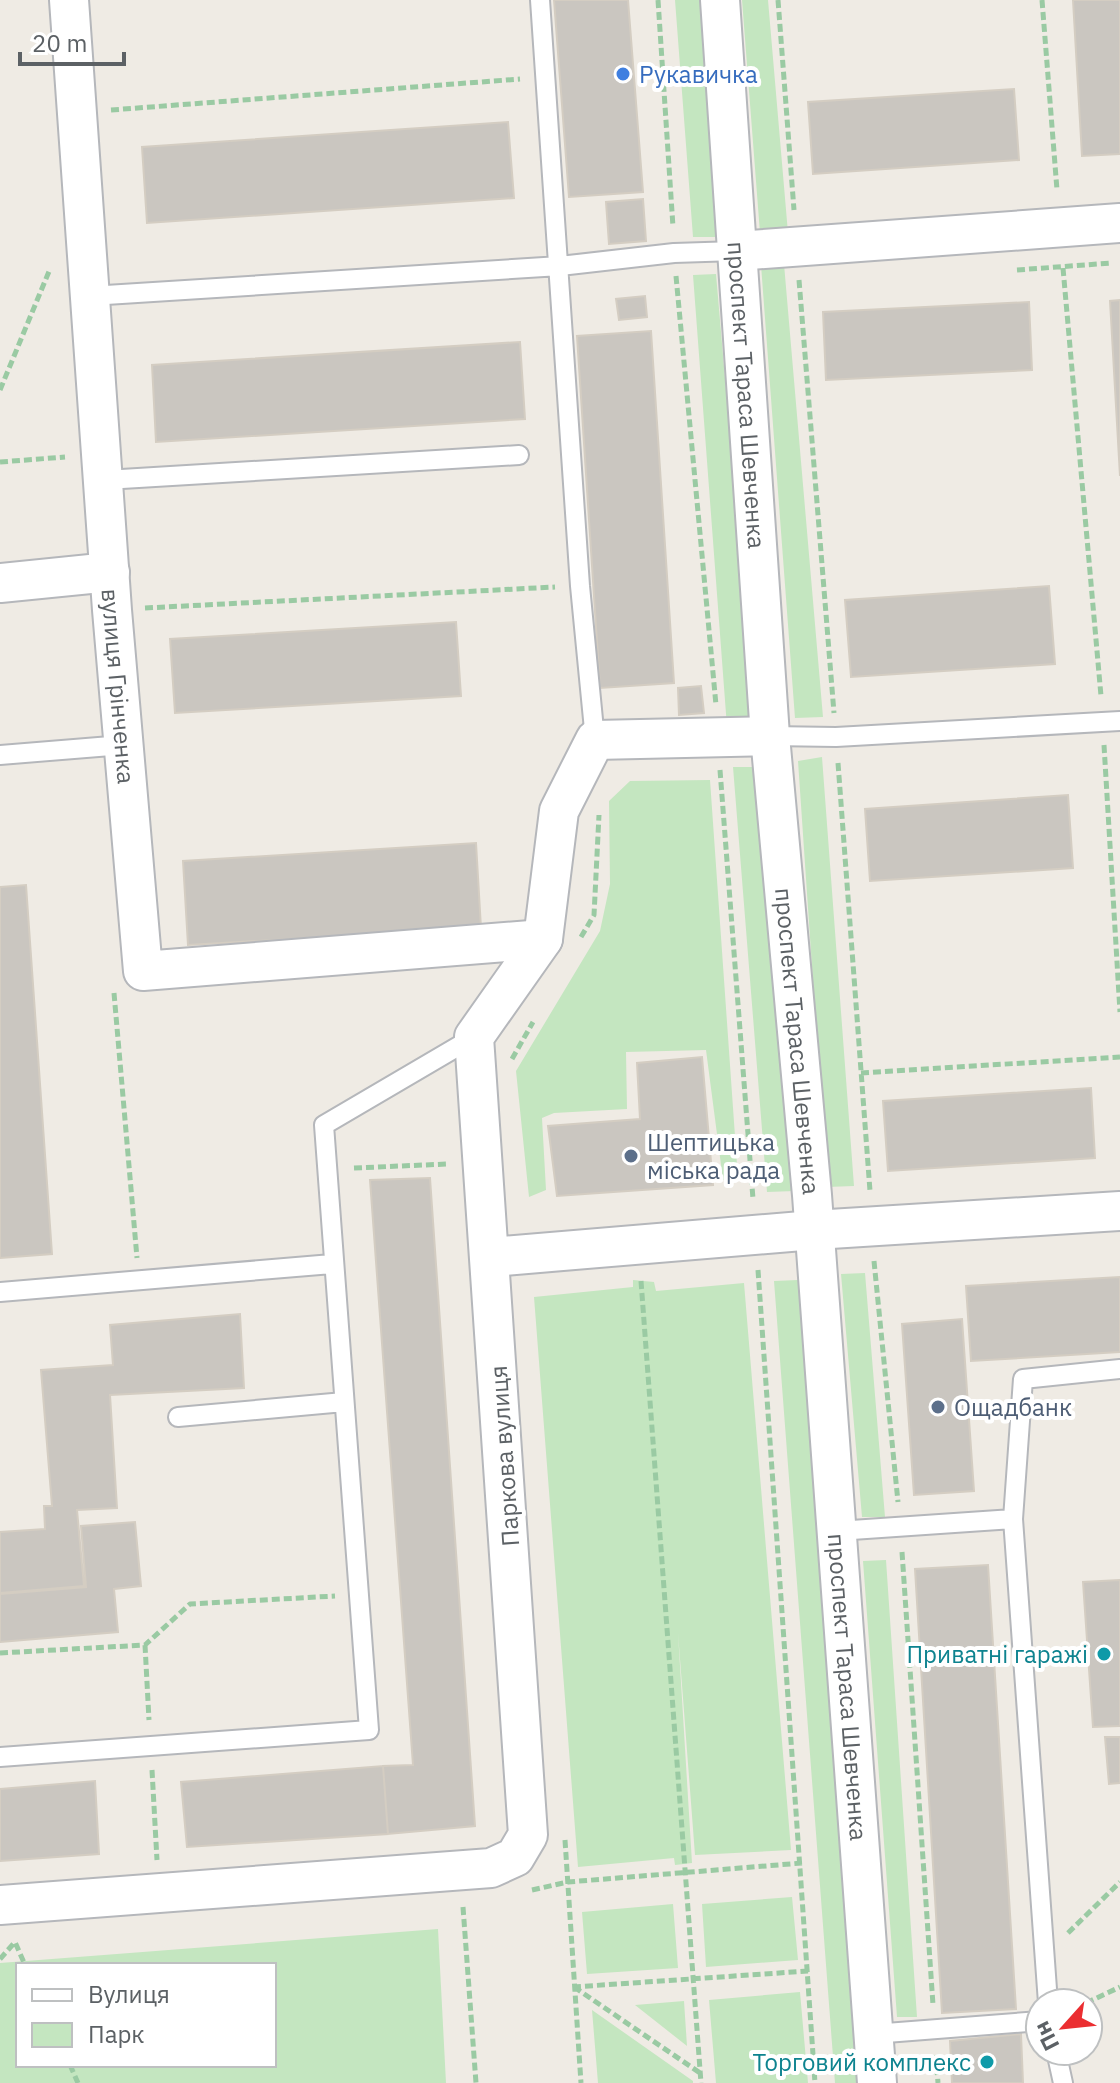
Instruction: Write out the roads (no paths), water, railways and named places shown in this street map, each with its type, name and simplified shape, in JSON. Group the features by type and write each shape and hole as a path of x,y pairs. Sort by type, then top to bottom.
{"street":[{"name":"вулиця Грінченка","path":"69,0 112,610 143,971 543,939"},
{"name":"проспект Тараса Шевченка","path":"720,0 770,736 814,1230 877,2083"},
{"path":"736,251 1120,223"},
{"path":"0,583 110,572"},
{"path":"474,1037 543,939 559,811 595,740 770,736"},
{"name":"Паркова вулиця","path":"0,1905 491,1868 515,1857 528,1835 474,1037"},
{"path":"491,1257 642,1244 751,1258 814,1230 1120,1211"}],"lane":[{"path":"540,0 580,586 595,740"},
{"path":"90,296 560,266 674,253 736,251"},
{"path":"104,467 519,455"},
{"path":"770,736 836,737 1112,722"},
{"path":"0,755 123,745"},
{"path":"0,1757 369,1730 324,1125 474,1037"},
{"path":"0,1292 332,1264"},
{"path":"1047,1987 1013,1519 1023,1379 1120,1369"},
{"path":"178,1417 344,1402"},
{"path":"837,1531 901,1524 1013,1519"},
{"path":"873,2034 1024,2023"}],"place":[{"name":"Рукавичка","path":"623,74"},
{"name":"Шептицька міська рада","path":"631,1156"},
{"name":"Ощадбанк","path":"938,1407"},
{"name":"Приватні гаражі","path":"1104,1654"},
{"name":"Торговий комплекс","path":"987,2062"}]}
